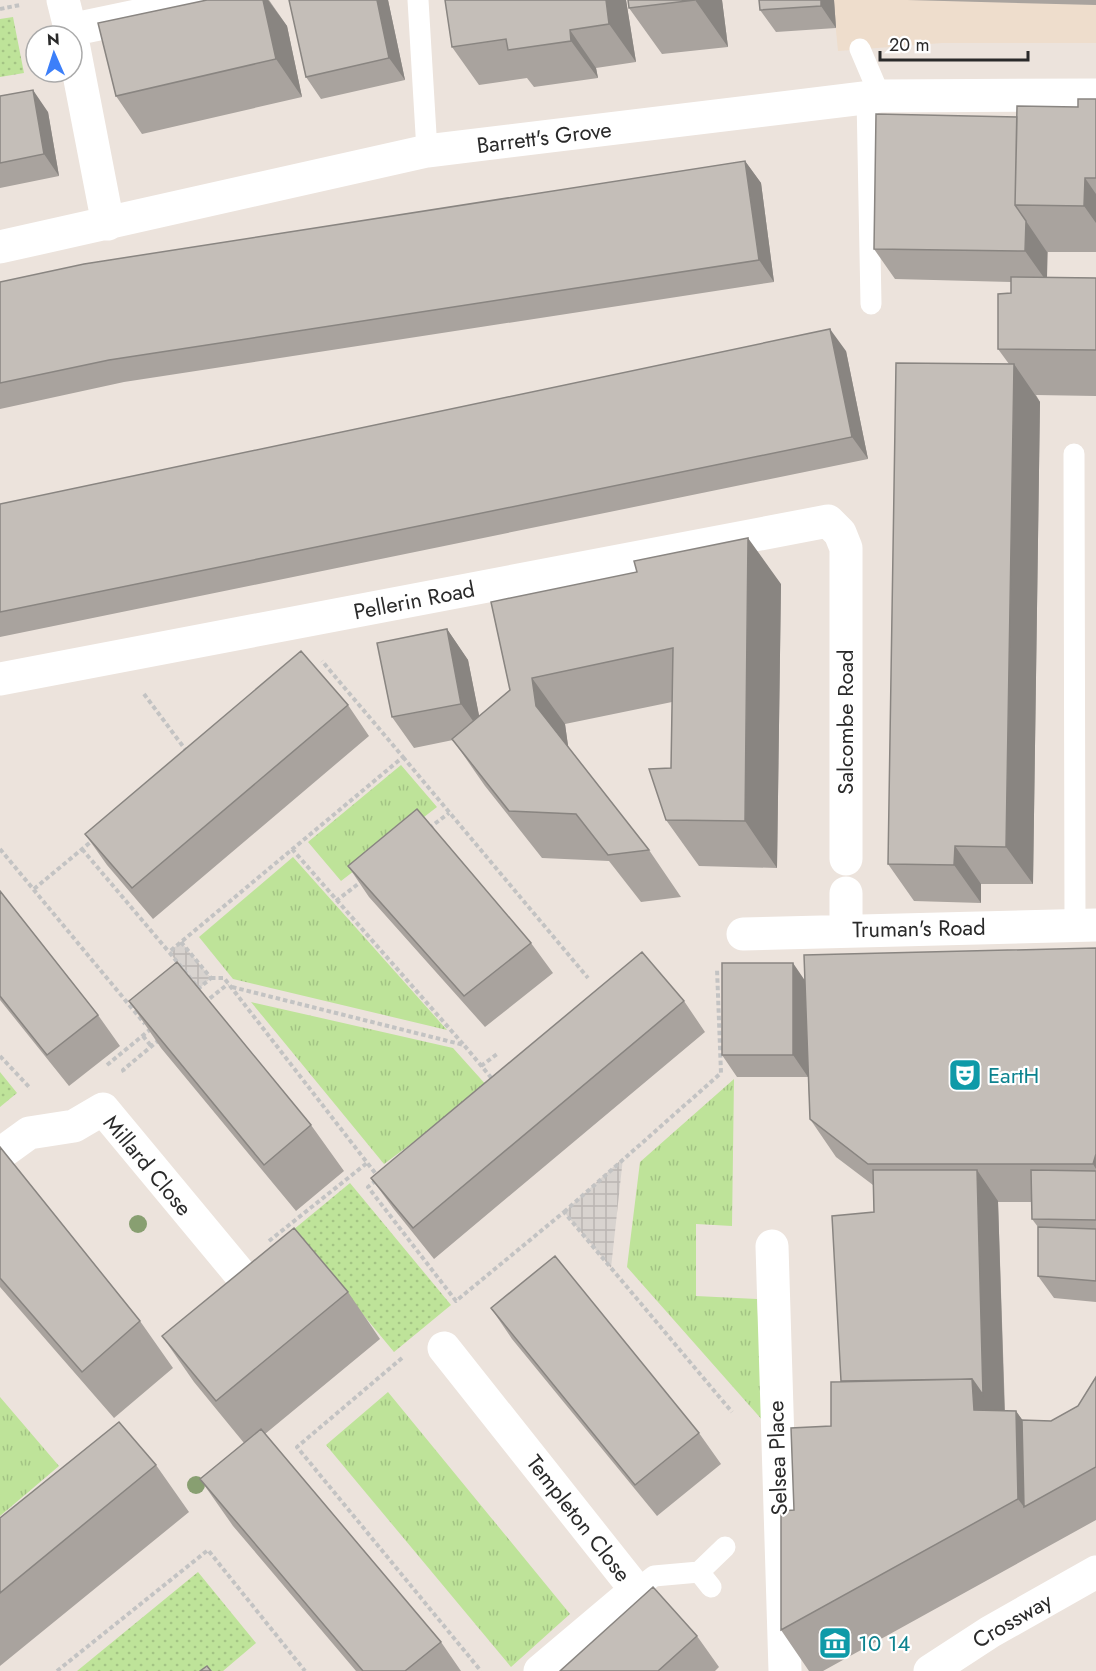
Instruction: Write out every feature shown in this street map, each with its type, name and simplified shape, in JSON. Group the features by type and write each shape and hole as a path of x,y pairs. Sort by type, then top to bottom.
{"street":[{"path":"80,24 212,0"},
{"path":"80,84 108,224"},
{"name":"Barrett's Grove","path":"0,247 427,151 873,97 1096,95"},
{"name":"Pellerin Road","path":"0,679 828,520"},
{"name":"Salcombe Road","path":"828,520 840,533 846,548 846,859"},
{"name":"Salcombe Road","path":"846,893 846,930"},
{"name":"Truman's Road","path":"743,934 1086,925"},
{"name":"Millard Close","path":"0,1154 29,1133 74,1126 102,1109 244,1280"},
{"name":"Selsea Place","path":"772,1246 785,1671"},
{"name":"Templeton Close","path":"444,1348 636,1590 540,1671"},
{"name":"Crossway","path":"930,1671 990,1632 1096,1572"}],"lane":[{"path":"418,0 427,151"},
{"path":"860,49 873,97 871,304"},
{"path":"1074,454 1086,925"},
{"name":"Salcombe Road","path":"846,859 846,893"},
{"path":"636,1590 654,1576 705,1580 724,1547"}],"path":[{"path":"291,623 588,978"},
{"path":"114,656 192,758"},
{"path":"169,952 403,757"},
{"path":"421,835 449,813"},
{"path":"33,889 100,834"},
{"path":"0,849 150,1029"},
{"path":"82,849 199,989"},
{"path":"292,849 500,1088"},
{"path":"336,901 365,879"},
{"path":"181,942 211,978"},
{"path":"388,1171 368,1186 456,1302 564,1212 721,1072 717,958"},
{"path":"190,996 211,978 224,978 379,1178"},
{"path":"229,985 464,1044"},
{"path":"202,1005 229,985"},
{"path":"130,1078 123,1070 168,1032"},
{"path":"143,1036 151,1046"},
{"path":"481,1066 497,1054"},
{"path":"266,1243 367,1163"},
{"path":"564,1212 777,1465"},
{"path":"402,1358 297,1447 481,1671"},
{"path":"57,1671 208,1550 305,1671"}],"shaded area":[{"path":"833,0 1096,0 1096,43 942,43 838,51"},
{"path":"181,942 211,978 199,989 169,952"},
{"path":"623,1158 611,1268 564,1212"}],"green space":[{"path":"13,17 24,73 0,77 0,19"},
{"path":"401,765 437,807 341,881 308,842"},
{"path":"293,857 447,1030 233,979 199,937"},
{"path":"251,1002 453,1048 488,1087 384,1164"},
{"path":"0,1072 17,1093 0,1107"},
{"path":"734,1079 732,1226 696,1224 696,1296 757,1299 764,1422 627,1267 640,1162"},
{"path":"350,1183 451,1305 394,1352 293,1230"},
{"path":"388,1392 570,1614 511,1667 326,1445"},
{"path":"0,1397 59,1466 0,1516"},
{"path":"198,1572 256,1643 223,1671 77,1671"}],"building":[{"path":"207,0 263,0 276,59 116,96 98,23"},
{"path":"289,0 377,0 389,58 306,77"},
{"path":"445,0 606,0 609,24 570,30 571,41 508,50 506,39 452,47"},
{"path":"628,0 695,0 629,8"},
{"path":"759,0 821,0 821,6 760,10"},
{"path":"33,90 44,154 0,163 0,96"},
{"path":"1078,99 1096,99 1096,178 1085,178 1084,206 1015,205 1017,106 1078,107"},
{"path":"876,114 1017,117 1015,205 1026,221 1025,251 874,249"},
{"path":"745,161 759,260 109,360 0,383 0,282 84,264"},
{"path":"1011,277 1096,278 1096,350 998,349 998,294 1011,293"},
{"path":"830,329 852,437 0,612 0,504"},
{"path":"896,363 1014,364 1006,847 955,846 954,865 888,864"},
{"path":"748,538 745,821 666,820 649,769 671,768 673,648 532,678 536,706 649,850 608,855 576,814 509,811 452,739 510,690 491,602 637,572 634,561"},
{"path":"447,629 461,704 392,717 377,643"},
{"path":"301,651 348,705 132,888 85,834"},
{"path":"417,809 531,943 464,996 348,866"},
{"path":"0,891 98,1015 47,1055 0,996"},
{"name":"EartH","path":"1096,948 1096,1154 1093,1164 868,1164 810,1119 804,955"},
{"path":"642,952 684,1001 413,1228 371,1178"},
{"path":"177,962 311,1125 264,1165 129,1001"},
{"path":"722,963 793,963 793,1055 722,1055"},
{"path":"0,1147 140,1321 82,1372 0,1278"},
{"path":"873,1170 977,1170 983,1395 972,1379 841,1381 832,1216 874,1212"},
{"path":"1031,1170 1096,1171 1096,1220 1032,1219"},
{"path":"1038,1227 1096,1229 1096,1281 1038,1276"},
{"path":"294,1228 348,1292 216,1401 162,1336"},
{"path":"555,1256 699,1433 635,1485 491,1308"},
{"path":"1096,1377 1096,1467 1024,1507 1022,1420 1051,1421 1078,1406"},
{"path":"972,1379 974,1410 1016,1411 1018,1499 781,1630 781,1511 794,1510 791,1428 831,1426 831,1382"},
{"path":"119,1422 156,1465 0,1593 0,1518"},
{"path":"261,1429 441,1642 405,1671 363,1671 200,1479"},
{"path":"653,1587 697,1636 658,1671 560,1671"},
{"path":"207,1666 211,1671 200,1671"}],"place":[{"name":"EartH","path":"965,1075"},
{"name":"10 14","path":"835,1643"}]}
